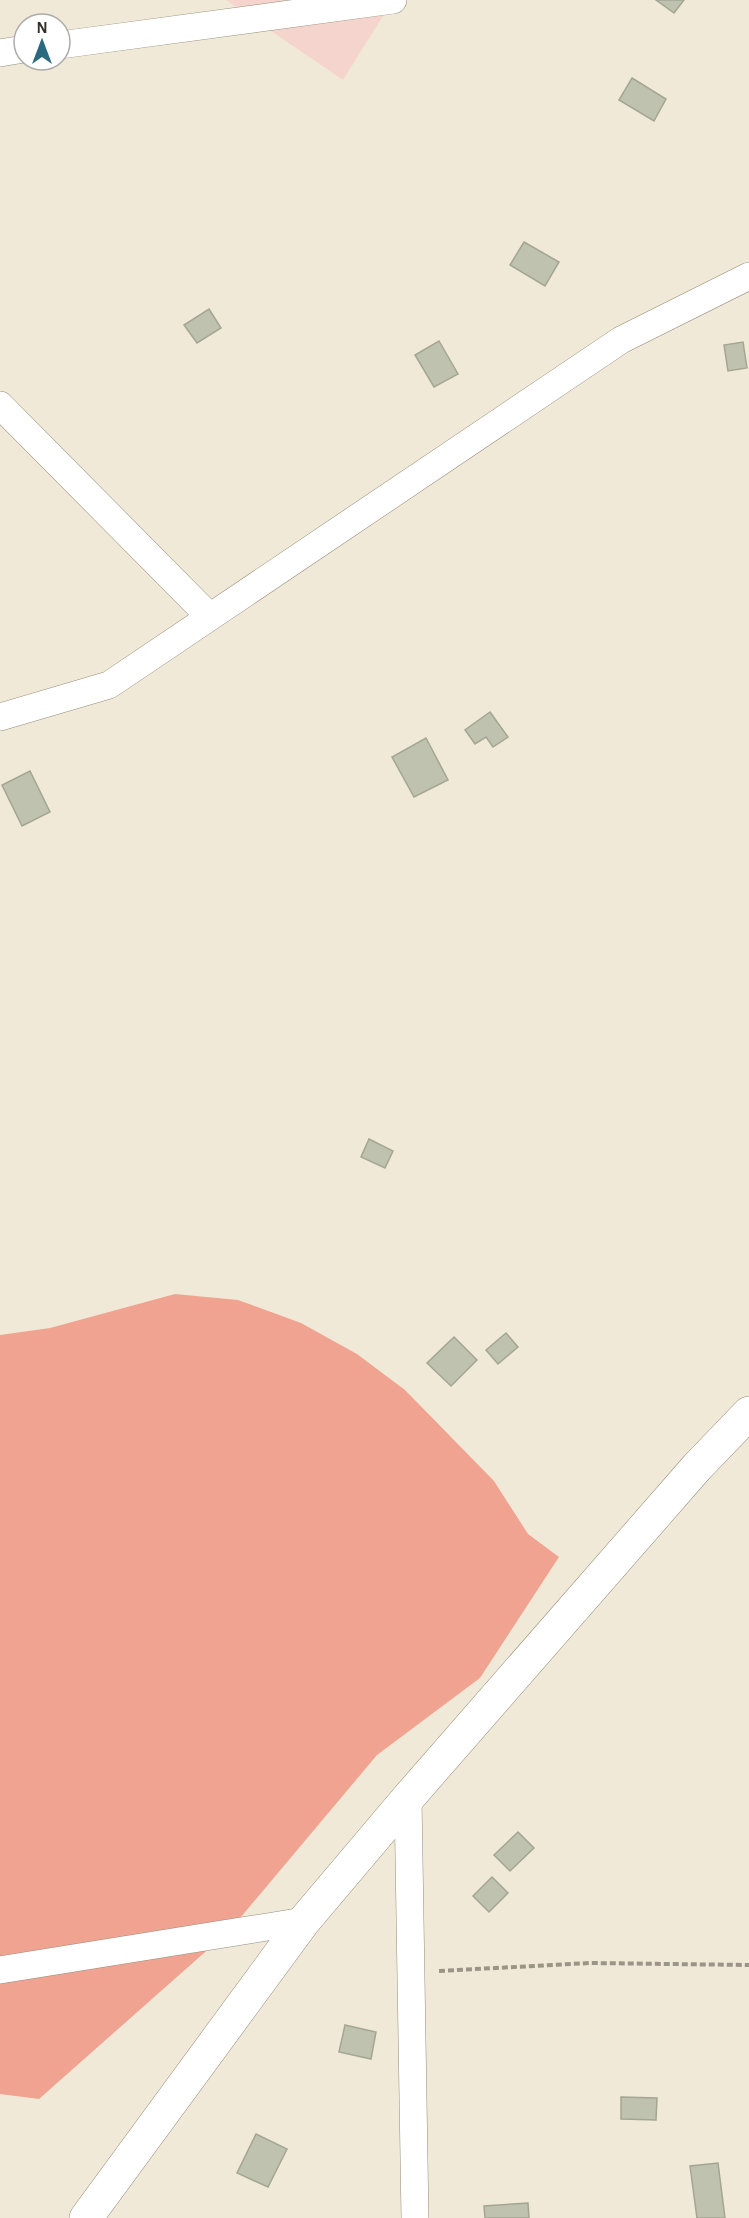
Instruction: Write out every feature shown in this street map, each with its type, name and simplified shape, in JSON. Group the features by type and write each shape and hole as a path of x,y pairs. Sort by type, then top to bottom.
{"street":[{"path":"72,43 393,0"},
{"path":"0,717 109,685 621,340 749,276"},
{"path":"0,405 209,616"},
{"path":"86,2218 304,1921 408,1798 697,1467 749,1413"},
{"path":"408,1798 415,2218"},
{"path":"0,1970 304,1921"}],"path":[{"path":"411,1972 591,1964 749,1965"}],"shaded area":[{"path":"226,0 393,0 343,80"},
{"path":"175,1294 238,1300 301,1323 357,1354 405,1390 494,1481 528,1534 559,1557 480,1678 377,1755 230,1930 39,2099 0,2094 0,1335 50,1328"}],"building":[{"path":"656,0 684,0 674,13"},
{"path":"632,78 666,99 654,121 619,100"},
{"path":"524,242 559,262 545,286 510,265"},
{"path":"209,309 221,328 197,343 184,325"},
{"path":"439,341 458,374 434,387 415,355"},
{"path":"743,342 747,368 728,371 724,345"},
{"path":"490,712 508,737 493,747 486,737 475,744 465,730"},
{"path":"426,738 448,780 414,797 392,757"},
{"path":"30,771 50,812 22,826 2,785"},
{"path":"369,1139 393,1151 385,1168 361,1157"},
{"path":"506,1333 518,1347 498,1364 486,1350"},
{"path":"454,1337 477,1360 451,1386 427,1363"},
{"path":"518,1832 534,1848 510,1871 494,1855"},
{"path":"492,1877 508,1893 489,1912 473,1896"},
{"path":"345,2025 376,2032 371,2059 339,2052"},
{"path":"621,2097 657,2098 656,2120 621,2119"},
{"path":"256,2134 287,2149 268,2187 237,2173"},
{"path":"718,2163 725,2218 697,2218 690,2166"},
{"path":"528,2203 529,2218 485,2218 484,2206"}]}
